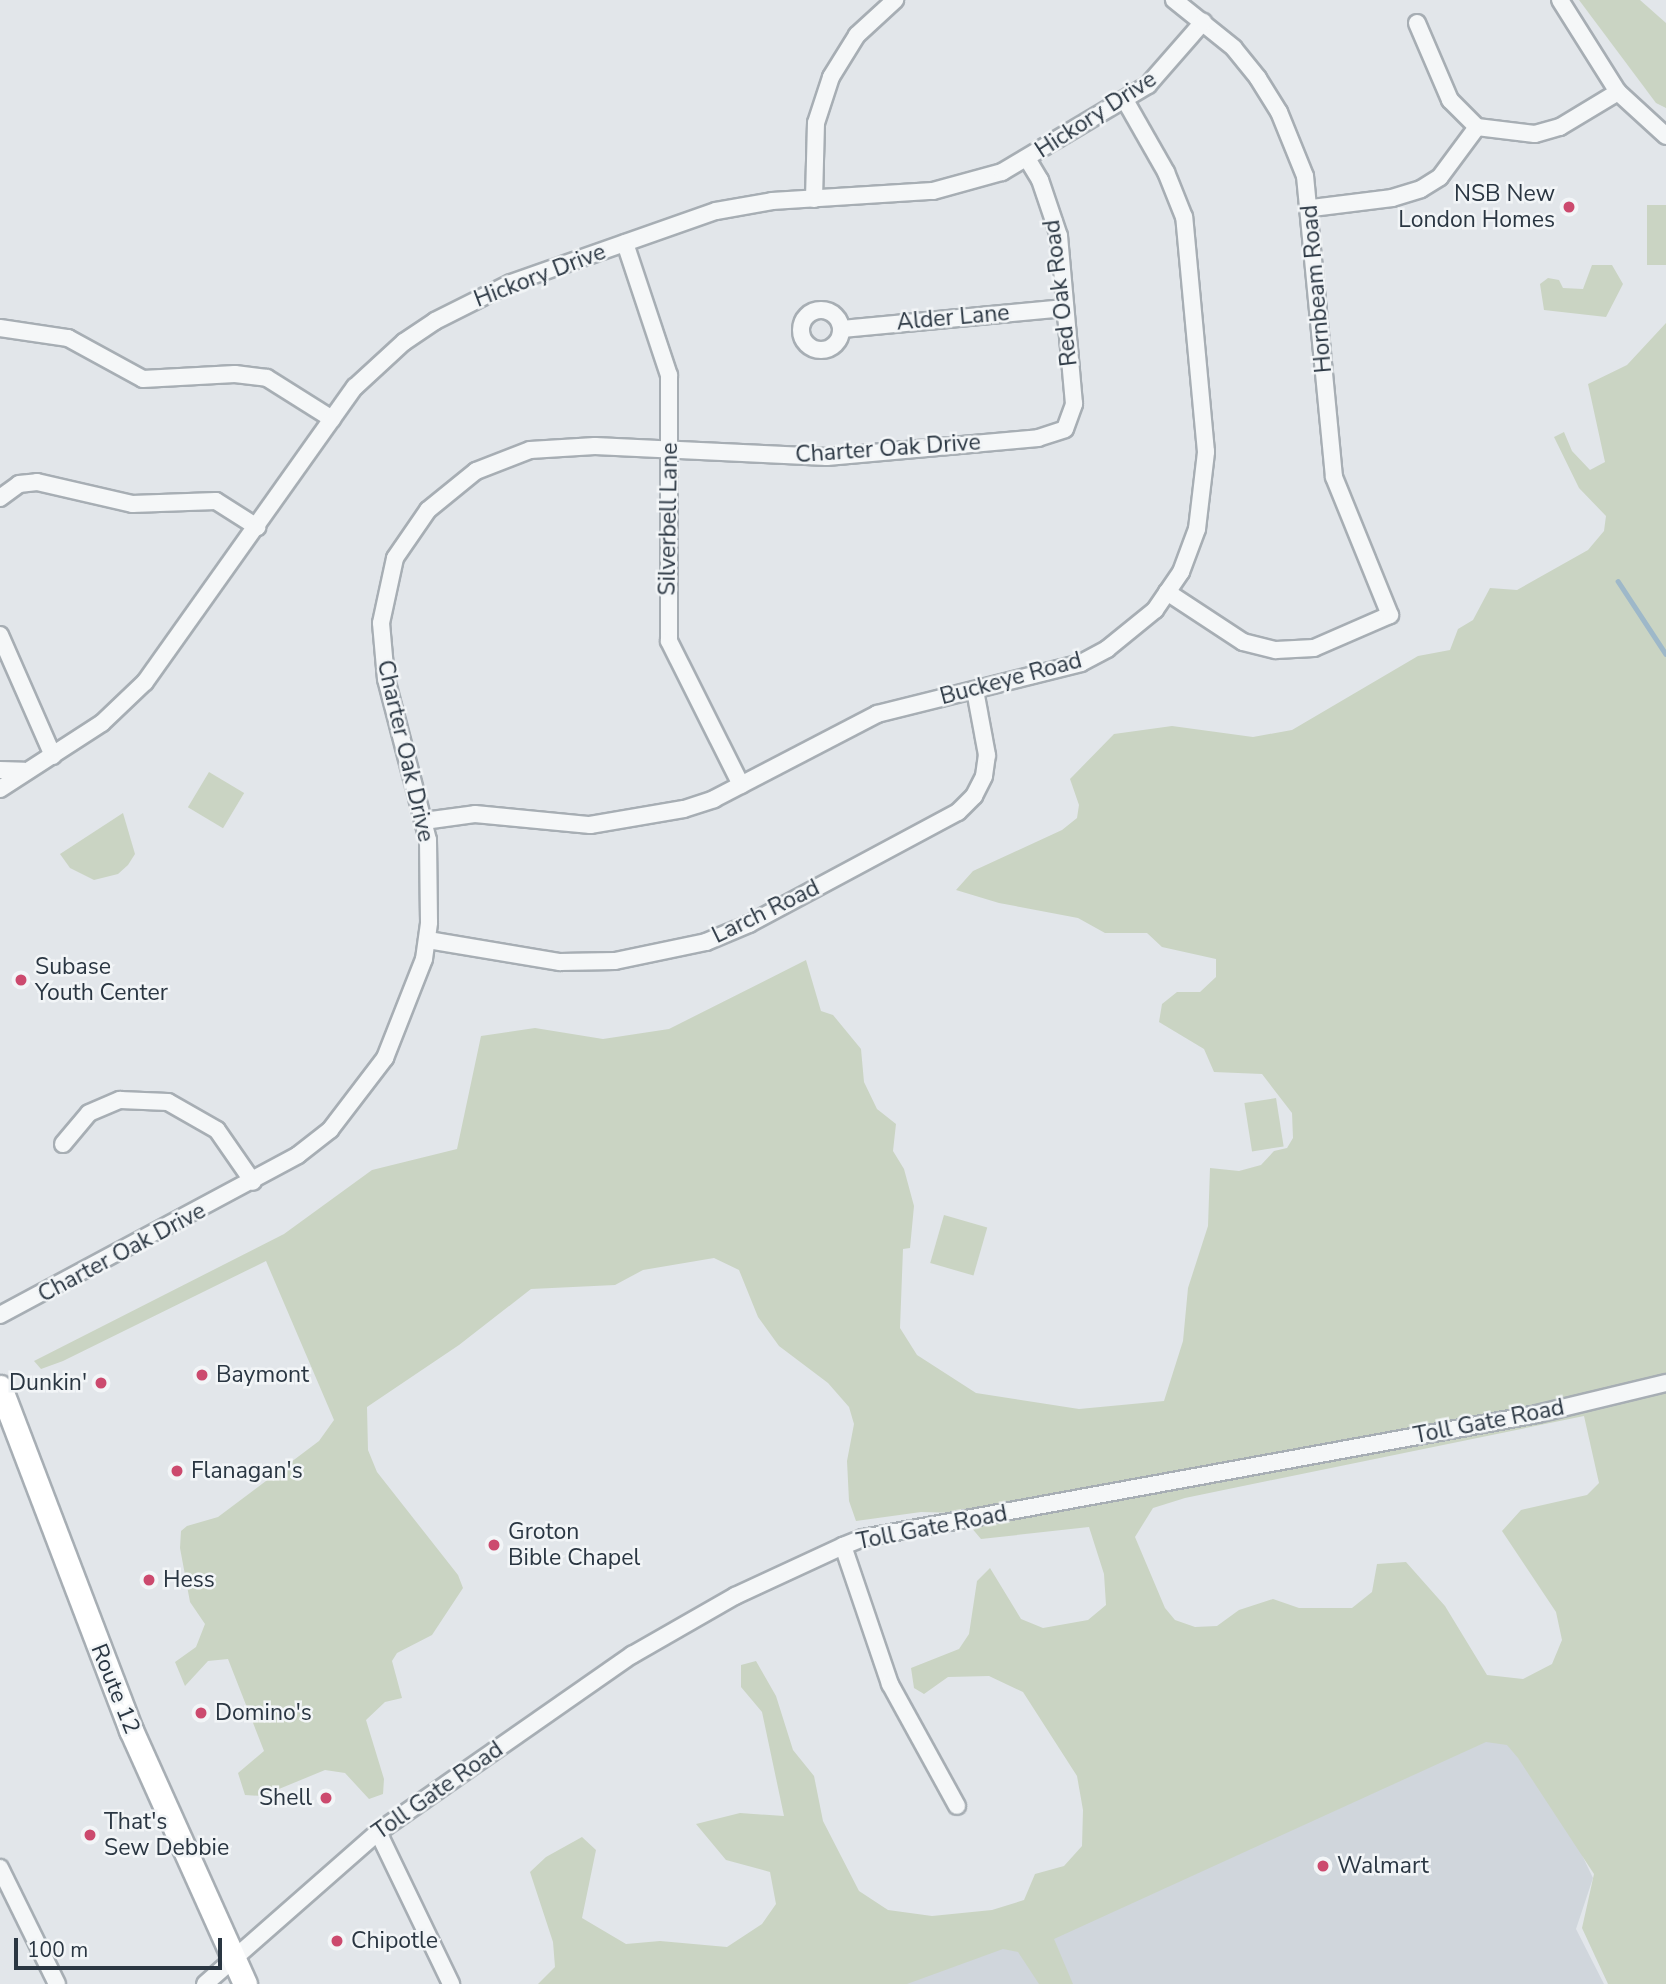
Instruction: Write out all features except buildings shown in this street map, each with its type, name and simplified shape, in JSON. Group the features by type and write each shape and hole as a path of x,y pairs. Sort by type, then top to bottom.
{"highway":[{"name":"Route 12","path":"0,1387 122,1707 245,1984"}],"street":[{"path":"814,199 817,123 831,77 857,35 895,0"},
{"name":"Hornbeam Road","path":"1167,592 1243,642 1276,650 1314,648 1390,615 1334,477 1312,208 1305,176 1279,112 1234,48 1174,0"},
{"path":"1560,0 1618,92 1666,136"},
{"name":"Hickory Drive","path":"0,789 102,723 145,682 332,419 376,365 435,321 510,283 716,211 814,199 933,191 1028,160 1125,100 1169,65 1203,22"},
{"path":"1417,23 1450,100 1477,127 1535,134 1560,127 1618,92"},
{"name":"Buckeye Road","path":"425,821 475,814 568,825 612,824 684,809 741,785 877,714 1090,658 1135,629 1181,572 1197,529 1205,489 1187,239 1178,194 1125,100"},
{"path":"1312,208 1392,198 1421,189 1440,177 1477,127"},
{"name":"Red Oak Road","path":"1028,160 1054,215 1074,404 1065,429"},
{"name":"Silverbell Lane","path":"625,243 663,349 671,406 668,641 741,785"},
{"name":"Alder Lane","path":"842,329 1065,308"},
{"path":"0,328 68,338 143,379 235,374 267,378 332,419"},
{"name":"Charter Oak Drive","path":"0,1315 253,1182 330,1130 360,1097 405,1017 428,940 425,821 382,653 386,590 396,558 412,531 450,488 505,458 559,446 827,457 1038,438 1065,429"},
{"path":"0,498 19,484 37,482 132,503 216,500 257,527"},
{"path":"0,635 53,756"},
{"name":"Larch Road","path":"428,940 560,962 615,961 706,942 749,924 958,812 974,796 984,776 987,755 975,690"},
{"name":"Hickory Drive","path":"0,770 24,771"},
{"path":"63,1144 89,1112 120,1100 168,1102 217,1130 253,1182"},
{"name":"Toll Gate Road","path":"205,1984 378,1832 632,1655 736,1595 843,1546 863,1538 1537,1414 1666,1383"},
{"path":"843,1546 890,1684 957,1806"},
{"path":"378,1832 451,1984"},
{"path":"0,1868 57,1984"}],"shaded area":[{"path":"1517,1719 1593,1878 1576,1929 1604,1984 876,1984"}],"green space":[{"path":"1579,0 1640,0 1666,23 1666,108 1656,103"},
{"path":"1647,205 1666,205 1666,265 1647,265"},
{"path":"1592,265 1612,265 1623,284 1606,317 1544,310 1540,284 1548,278 1559,280 1563,288 1583,289"},
{"path":"1666,323 1666,1984 1608,1984 1582,1928 1594,1874 1518,1758 1507,1745 1486,1742 1054,1939 1073,1984 1039,1984 1018,1952 1003,1949 907,1984 538,1984 555,1967 553,1942 530,1872 546,1857 582,1837 596,1850 582,1918 626,1944 660,1941 727,1947 762,1924 776,1904 770,1872 726,1860 696,1824 740,1813 784,1816 762,1712 741,1687 741,1665 756,1661 776,1696 793,1750 814,1776 823,1821 859,1891 888,1910 932,1916 992,1910 1024,1900 1035,1874 1064,1866 1082,1846 1083,1810 1077,1776 1023,1692 989,1676 948,1677 924,1694 914,1688 911,1668 959,1649 969,1634 977,1581 990,1568 1021,1619 1043,1628 1088,1620 1106,1605 1104,1574 1089,1527 981,1539 959,1513 921,1512 856,1521 849,1501 847,1461 854,1424 849,1407 828,1383 779,1346 758,1317 739,1270 714,1258 643,1270 615,1285 531,1289 459,1345 367,1407 368,1450 377,1472 458,1575 463,1588 432,1635 397,1653 392,1661 402,1698 385,1702 366,1720 384,1779 383,1794 369,1799 345,1773 325,1770 262,1796 245,1795 238,1773 264,1751 228,1659 208,1661 185,1686 175,1662 196,1647 205,1624 190,1602 180,1548 181,1531 187,1526 218,1517 319,1441 334,1420 266,1261 63,1361 41,1369 34,1361 284,1234 372,1170 457,1149 481,1036 535,1028 603,1039 669,1029 806,960 821,1011 833,1015 861,1049 864,1082 877,1109 896,1124 893,1151 904,1169 914,1206 910,1248 903,1249 900,1328 917,1355 976,1393 1079,1409 1164,1401 1183,1341 1188,1288 1208,1226 1210,1168 1239,1171 1261,1165 1274,1151 1287,1148 1293,1138 1292,1113 1262,1074 1214,1072 1204,1049 1159,1022 1162,1004 1177,992 1200,992 1216,977 1216,959 1162,947 1147,933 1105,933 1078,918 999,903 956,890 973,871 1062,830 1077,818 1079,805 1070,779 1114,734 1172,726 1253,737 1292,730 1418,656 1450,650 1458,629 1473,620 1490,588 1517,590 1588,550 1604,531 1606,516 1579,488 1554,437 1564,432 1572,451 1590,470 1605,462 1588,384 1627,365","holes":["1584,1416 1599,1483 1587,1495 1521,1510 1502,1531 1556,1612 1562,1640 1552,1664 1523,1679 1487,1675 1445,1606 1406,1562 1377,1564 1372,1592 1352,1608 1299,1608 1273,1599 1239,1610 1217,1626 1195,1627 1175,1620 1165,1608 1135,1537 1153,1508 1185,1498"]},
{"path":"209,772 244,793 223,828 188,807"},
{"path":"123,813 135,854 128,865 118,874 94,880 70,868 60,854"},
{"path":"1276,1098 1284,1146 1252,1151 1244,1103"},
{"path":"944,1215 987,1227 973,1275 930,1263"}],"waterway":[{"path":"1618,581 1666,654"}],"place":[{"name":"NSB New London Homes","path":"1569,207"},
{"name":"Subase Youth Center","path":"21,980"},
{"name":"Baymont","path":"202,1375"},
{"name":"Dunkin'","path":"101,1383"},
{"name":"Flanagan's","path":"177,1471"},
{"name":"Groton Bible Chapel","path":"494,1545"},
{"name":"Hess","path":"149,1580"},
{"name":"Domino's","path":"201,1713"},
{"name":"Shell","path":"326,1798"},
{"name":"That's Sew Debbie","path":"90,1835"},
{"name":"Walmart","path":"1323,1866"},
{"name":"Chipotle","path":"337,1941"}]}
